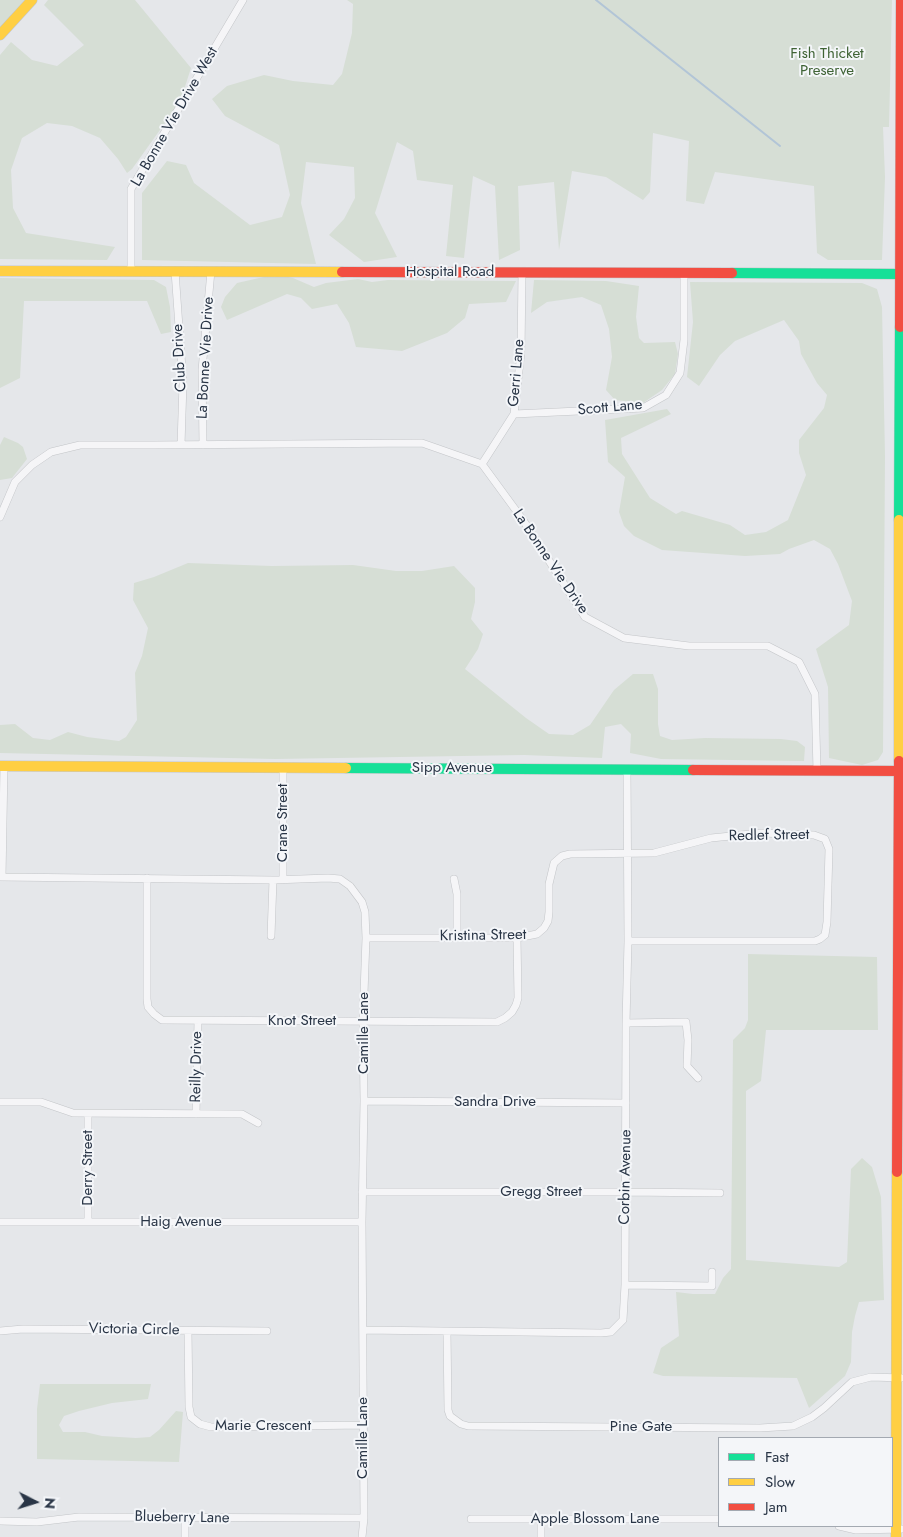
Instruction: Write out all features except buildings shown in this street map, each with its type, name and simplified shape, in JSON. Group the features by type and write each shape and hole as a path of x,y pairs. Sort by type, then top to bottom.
{"street":[{"path":"0,35 32,0"},
{"name":"La Bonne Vie Drive West","path":"131,271 131,189 243,0"},
{"path":"843,1527 856,1530 899,1532 901,0"},
{"name":"Hospital Road","path":"0,271 900,274"},
{"name":"Club Drive","path":"175,271 183,383 181,445"},
{"name":"La Bonne Vie Drive","path":"203,445 202,370 211,271"},
{"name":"Gerri Lane","path":"482,464 514,414 521,353 522,272"},
{"name":"Scott Lane","path":"514,414 643,408 666,394 680,373 684,340 684,272"},
{"path":"0,517 15,482 32,464 51,452 80,444 422,443 482,464"},
{"name":"La Bonne Vie Drive","path":"482,464 523,520 585,617 624,638 689,646 768,646 799,662 815,694 817,771"},
{"path":"1,877 2,766"},
{"name":"Sipp Avenue","path":"2,766 901,771"},
{"name":"Crane Street","path":"283,768 283,879"},
{"name":"Corbin Avenue","path":"362,1330 601,1334 611,1332 623,1320 625,1285 628,941 627,769"},
{"name":"Redlef Street","path":"628,854 654,853 711,838 761,833 814,835 825,840 828,849 827,929 825,935 820,939 806,941 628,941"},
{"name":"Kristina Street","path":"366,938 517,938 538,934 544,928 549,912 551,872 554,863 562,856 570,854 628,854"},
{"name":"Camille Lane","path":"1,877 273,880 328,878 340,879 350,886 362,902 365,912 366,938 363,1022 362,1330 364,1518 362,1537"},
{"name":"Knot Street","path":"147,878 147,999 148,1007 162,1020 497,1022 512,1012 518,998 517,938"},
{"path":"454,878 457,894 457,937"},
{"path":"271,936 273,880"},
{"name":"Reilly Drive","path":"196,1114 198,1021"},
{"path":"626,1023 686,1022 688,1040 687,1066 698,1078"},
{"path":"0,1102 41,1102 74,1113 88,1114 242,1114 258,1123"},
{"name":"Sandra Drive","path":"364,1102 626,1103"},
{"name":"Derry Street","path":"88,1114 88,1222"},
{"name":"Gregg Street","path":"362,1192 720,1193"},
{"name":"Haig Avenue","path":"0,1222 362,1222"},
{"path":"625,1285 712,1286 712,1272"},
{"name":"Victoria Circle","path":"0,1332 23,1329 267,1331"},
{"name":"Marie Crescent","path":"188,1331 189,1407 191,1417 200,1424 211,1427 364,1425"},
{"name":"Pine Gate","path":"447,1332 448,1410 450,1416 461,1424 468,1426 760,1428 793,1426 812,1417 852,1382 871,1377 900,1378"},
{"name":"Blueberry Lane","path":"0,1522 37,1522 79,1517 364,1518"},
{"path":"185,1518 185,1537"},
{"name":"Apple Blossom Lane","path":"471,1519 718,1519"},
{"path":"541,1520 541,1537"}],"green space":[{"path":"0,0 25,0 0,28"},
{"path":"48,0 135,0 191,68 180,102 132,169 127,173 100,138 72,126 47,123 22,138 11,170 13,208 26,233 115,247 107,260 0,259 0,55 11,42 32,60 57,66 84,45 44,5"},
{"name":"Fish Thicket Preserve","path":"347,0 892,0 889,127 883,127 885,177 882,260 828,260 817,253 814,186 715,172 704,204 686,201 689,141 653,133 650,192 643,200 606,177 572,171 559,250 554,182 518,186 520,250 499,260 495,186 473,176 464,258 446,256 453,185 417,180 413,151 397,142 375,213 397,257 364,262 329,235 344,219 355,198 354,167 306,162 301,203 316,264 142,260 142,193 167,161 186,165 194,183 250,225 282,217 290,195 279,145 225,116 212,99 227,86 264,75 293,81 333,85 342,74 352,33 353,4"},
{"path":"277,274 293,278 314,287 326,283 358,279 372,282 388,280 516,281 506,302 469,304 465,318 447,333 402,351 356,347 349,323 337,304 312,309 301,298 287,294 227,320 221,307 225,297 237,283"},
{"path":"0,278 154,280 166,287 170,307 171,332 161,334 147,301 24,301 20,378 0,388"},
{"path":"534,280 606,281 639,286 636,317 639,338 644,343 675,342 678,354 675,374 662,390 643,403 615,400 606,390 612,357 609,329 601,305 582,297 547,302 531,313"},
{"path":"690,282 862,283 877,289 882,307 885,456 883,752 878,760 862,765 829,758 828,687 816,649 849,625 852,601 838,564 830,549 814,540 780,554 745,556 662,550 634,536 624,526 619,512 625,477 608,462 605,420 667,409 671,414 621,438 622,454 650,498 676,514 682,511 730,525 745,535 766,532 788,520 806,475 799,453 799,440 824,408 827,395 817,383 801,354 799,341 784,320 735,341 720,355 699,386 687,377 693,322"},
{"path":"4,437 23,447 27,459 12,478 0,480 0,445"},
{"path":"188,563 272,566 353,565 396,571 422,571 454,566 475,588 475,602 471,619 483,634 478,649 465,669 549,734 573,735 590,725 614,690 633,674 653,674 658,689 660,736 672,740 705,738 797,741 805,747 804,761 661,759 630,753 631,734 621,724 605,727 602,758 524,755 275,759 0,753 0,725 15,724 33,738 50,740 68,732 87,737 119,741 126,737 137,720 135,673 142,656 148,628 133,600 134,583"},
{"path":"748,954 877,957 878,1030 766,1030 761,1081 746,1091 746,1260 839,1267 847,1262 851,1169 862,1158 872,1167 881,1197 884,1300 859,1302 852,1332 851,1362 845,1376 809,1408 797,1378 663,1376 653,1373 661,1348 679,1336 676,1292 715,1294 723,1278 731,1269 733,1040 745,1028 748,1020"},
{"path":"40,1384 151,1384 148,1399 112,1403 79,1411 64,1416 59,1425 63,1432 85,1432 102,1436 136,1438 150,1437 176,1411 183,1412 179,1462 37,1459 37,1409"}],"waterway":[{"path":"596,0 780,146"}],"traffic: fast":[{"path":"732,273 900,274"},
{"path":"899,520 900,327"},
{"path":"346,768 693,770"}],"traffic: slow":[{"path":"0,35 32,0"},
{"path":"0,271 342,272"},
{"path":"899,520 899,761"},
{"path":"0,766 346,768"},
{"path":"896,1537 897,1172"}],"traffic: jam":[{"path":"900,327 901,0"},
{"path":"342,272 732,273"},
{"path":"897,1172 899,761"},
{"path":"693,770 903,771"}]}
